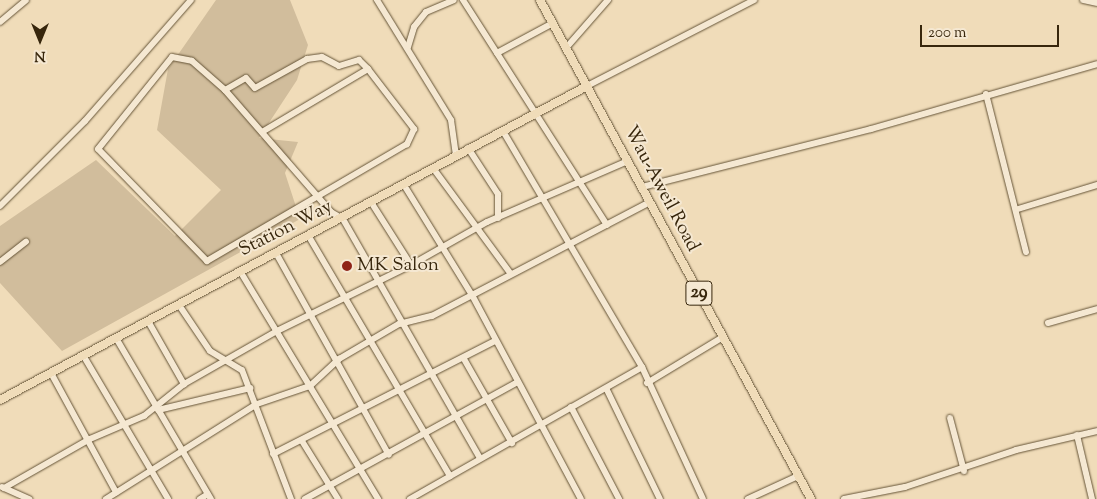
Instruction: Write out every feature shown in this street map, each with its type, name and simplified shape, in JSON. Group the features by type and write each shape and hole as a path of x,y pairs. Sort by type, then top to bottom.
{"main road":[{"name":"Wau-Aweil Road","path":"540,0 811,499"},
{"name":"Station Way","path":"0,400 308,235 343,219 468,148 536,115 587,86"}],"street":[{"path":"0,22 26,0"},
{"path":"0,206 85,121 191,0"},
{"path":"377,0 408,46 450,120 456,155"},
{"path":"408,46 414,28 426,12 454,0"},
{"path":"463,0 607,225"},
{"path":"566,48 608,0"},
{"path":"587,86 754,0"},
{"path":"1083,0 1097,3"},
{"path":"497,53 553,23"},
{"path":"225,90 246,78 255,88 307,58 322,57 339,66 359,60 414,129 414,137 320,195 207,261 98,148 172,57 192,61 225,90 320,195 331,212 343,219 400,324 480,458"},
{"path":"642,187 871,129 986,94 1097,64"},
{"path":"262,132 368,70"},
{"path":"986,94 1018,209 1026,252"},
{"path":"504,131 573,242 642,368 647,383 703,499"},
{"path":"468,148 498,194 498,218"},
{"path":"2,487 90,439 144,416 184,384 224,360 277,331 410,265 476,227 577,180 628,161"},
{"path":"433,168 510,273"},
{"path":"404,185 472,295 581,499"},
{"path":"1018,209 1097,185"},
{"path":"371,202 410,265"},
{"path":"106,499 257,404 310,386 339,359 400,324 432,316 510,273 650,202"},
{"path":"308,235 369,342 450,476"},
{"path":"0,262 26,242"},
{"path":"276,253 314,314 389,455"},
{"path":"240,271 310,386 357,470 378,499"},
{"path":"179,305 210,351 242,370 257,404 273,454 291,499"},
{"path":"1048,323 1097,309"},
{"path":"148,321 184,384"},
{"path":"647,383 723,337"},
{"path":"116,338 185,450 210,497 200,499"},
{"path":"273,454 302,441 398,389 464,359 495,341"},
{"path":"83,355 168,499"},
{"path":"464,359 512,443"},
{"path":"410,499 480,458 512,443 541,423 607,390 642,368"},
{"path":"51,373 90,439 116,492"},
{"path":"305,499 357,470 389,455 518,382"},
{"path":"158,406 250,388"},
{"path":"607,390 660,499"},
{"path":"571,407 619,499"},
{"path":"950,418 964,470"},
{"path":"844,499 964,470 1016,450 1097,431"},
{"path":"1077,435 1092,499"},
{"path":"302,441 338,499"},
{"path":"748,499 798,476"},
{"path":"2,487 28,499"}],"shaded area":[{"path":"216,0 290,0 308,45 297,80 259,138 298,142 285,173 300,219 62,351 0,283 0,226 96,160 175,236 221,190 157,130 168,69"}],"place":[{"name":"MK Salon","path":"347,266"}]}
